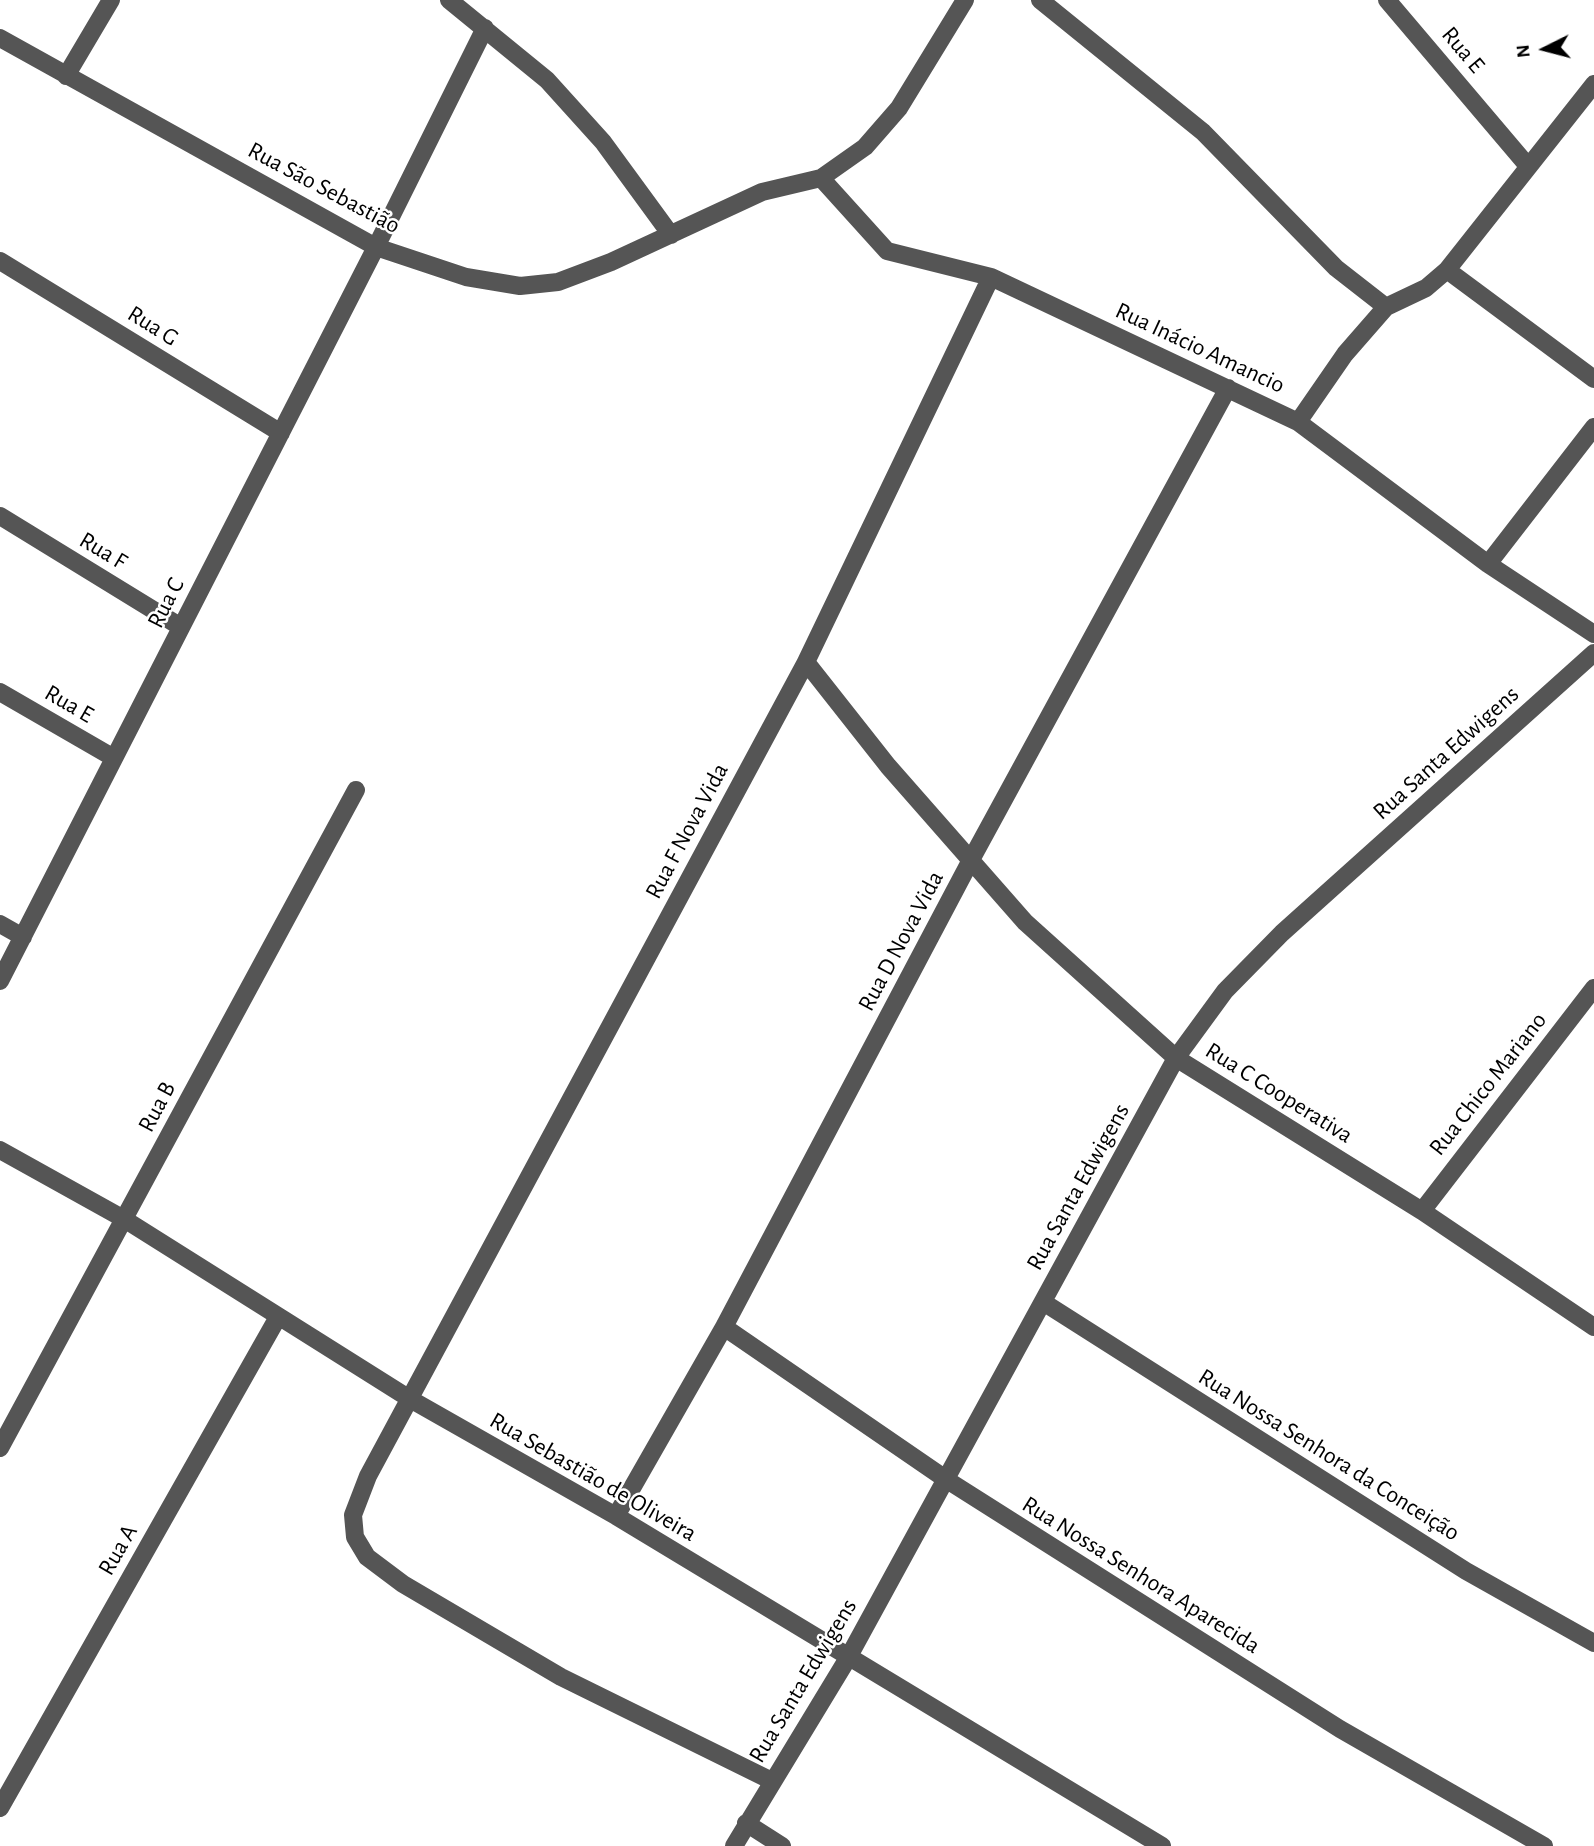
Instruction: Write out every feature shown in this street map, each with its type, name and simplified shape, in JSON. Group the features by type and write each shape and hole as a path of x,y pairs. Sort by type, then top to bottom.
{"street":[{"path":"66,76 111,0"},
{"path":"449,0 547,80 594,132 671,234"},
{"path":"821,178 865,146 899,108 965,0"},
{"path":"1040,0 1203,132 1336,268 1386,307"},
{"name":"Rua E","path":"1387,0 1527,165"},
{"name":"Rua C","path":"0,981 376,247 485,28"},
{"name":"Rua São Sebastião","path":"0,38 376,247 466,277 520,286 558,282 611,262 762,192 821,178"},
{"path":"1298,422 1345,354 1386,307 1426,288 1447,270 1527,165 1594,84"},
{"name":"Rua Inácio Amancio","path":"821,178 887,251 992,277 1298,422 1488,564 1594,634"},
{"name":"Rua G","path":"0,261 281,433"},
{"path":"1447,270 1594,379"},
{"name":"Rua F Nova Vida","path":"772,1781 561,1677 403,1584 367,1557 355,1537 353,1515 368,1476 806,662 992,277"},
{"name":"Rua D Nova Vida","path":"616,1516 724,1328 972,858 1228,388"},
{"path":"1488,564 1594,427"},
{"name":"Rua F","path":"0,516 181,627"},
{"name":"Rua Santa Edwigens","path":"734,1846 848,1658 1176,1059 1225,991 1282,933 1594,653"},
{"name":"Rua C Cooperativa","path":"806,662 888,766 1026,922 1176,1059 1422,1211 1594,1327"},
{"name":"Rua E","path":"0,692 114,758"},
{"name":"Rua B","path":"0,1447 356,790"},
{"path":"0,924 23,937"},
{"name":"Rua Chico Mariano","path":"1422,1211 1594,988"},
{"name":"Rua Sebastião de Oliveira","path":"0,1150 124,1219 410,1399 616,1516 1162,1846"},
{"name":"Rua Nossa Senhora da Conceição","path":"1043,1302 1466,1571 1594,1643"},
{"name":"Rua A","path":"0,1808 278,1317"},
{"name":"Rua Nossa Senhora Aparecida","path":"724,1328 947,1480 1340,1730 1544,1846"},
{"path":"746,1824 782,1846"}]}
